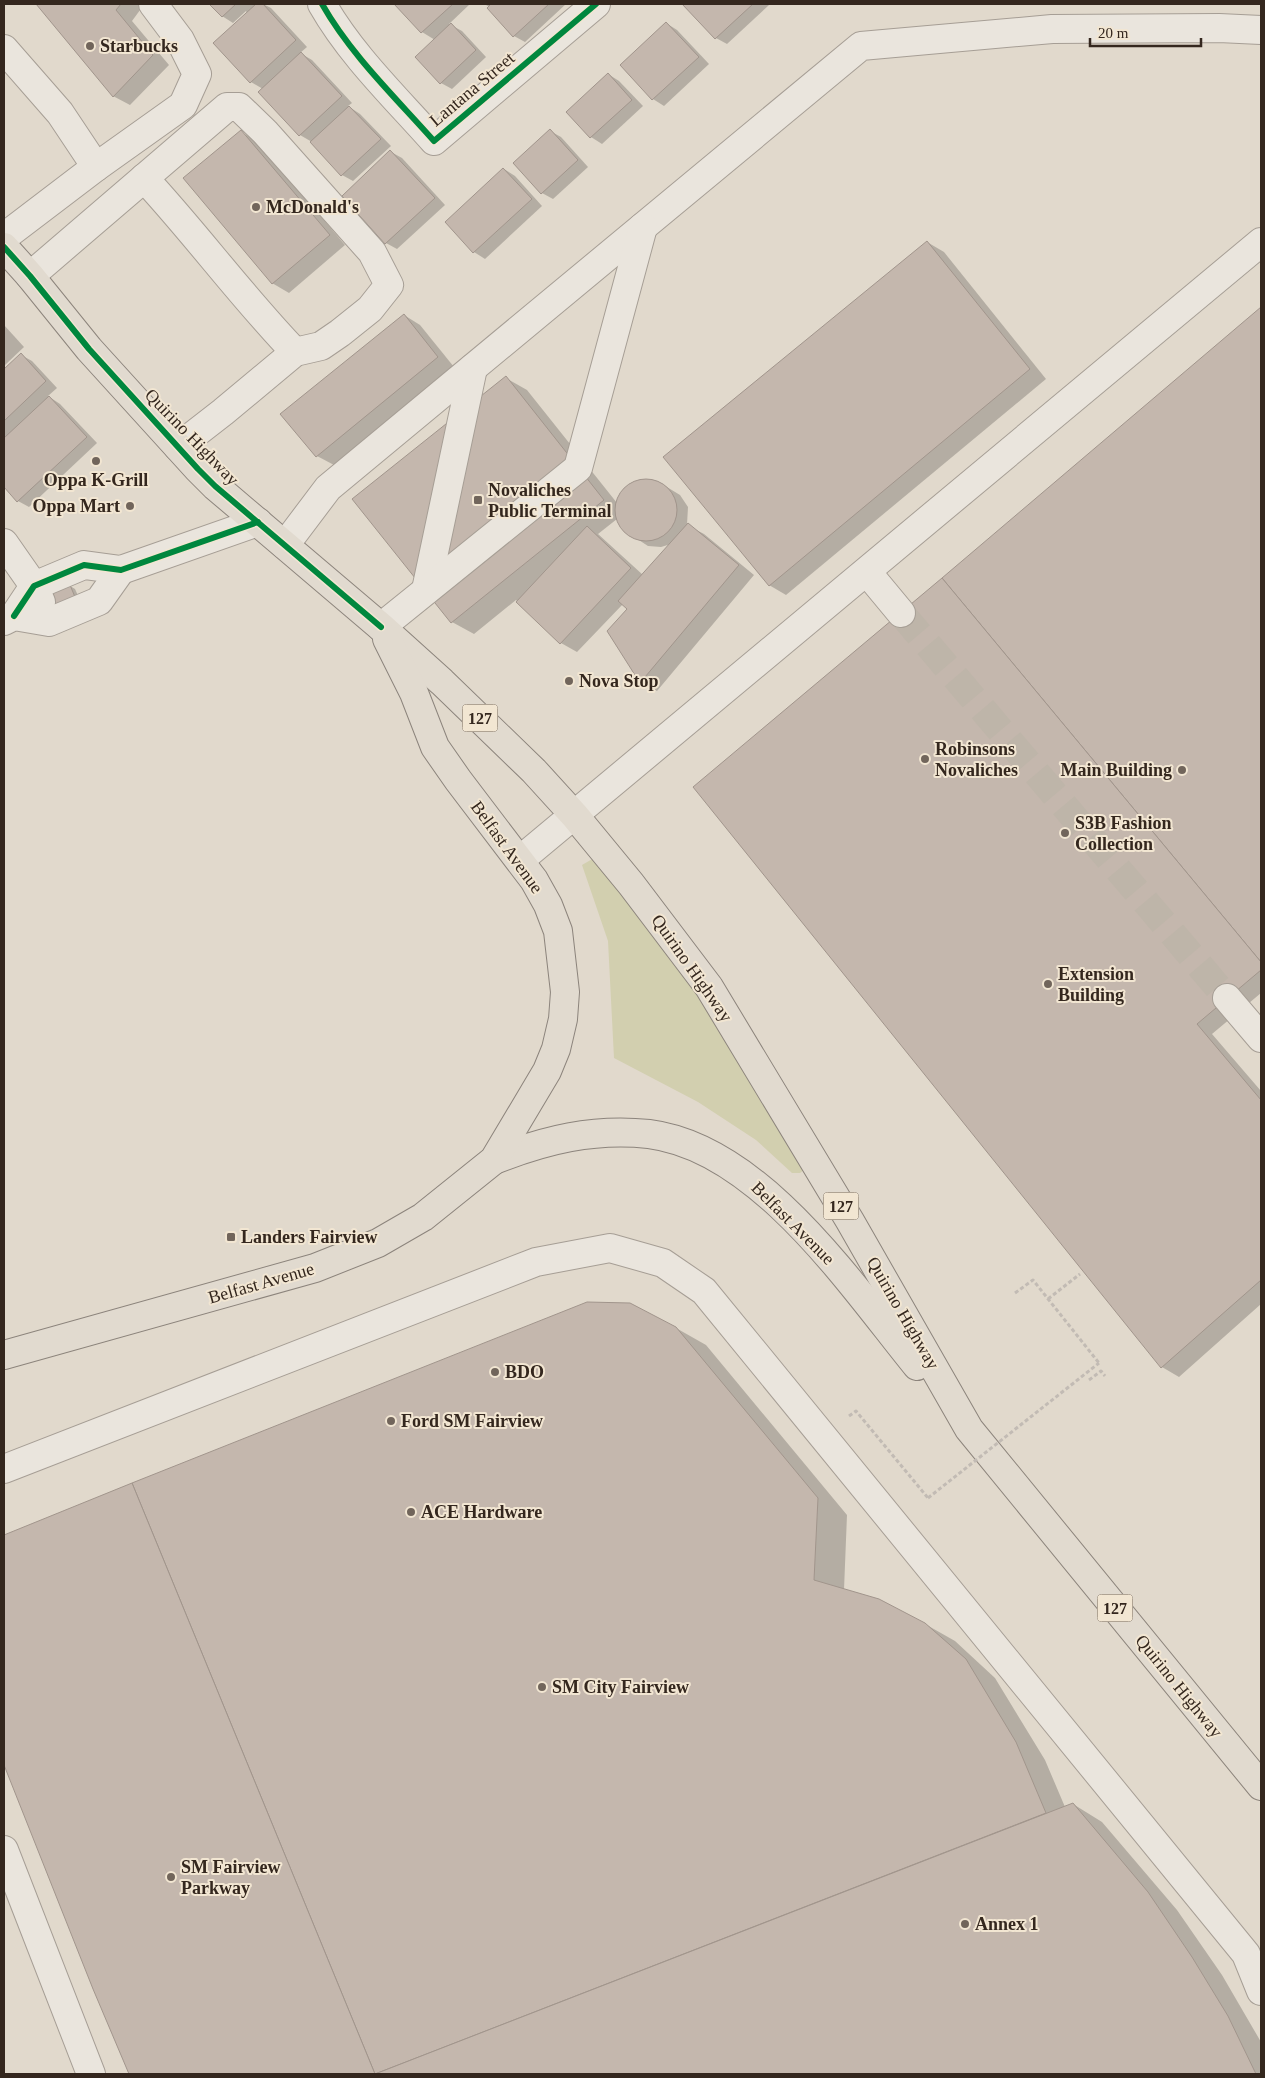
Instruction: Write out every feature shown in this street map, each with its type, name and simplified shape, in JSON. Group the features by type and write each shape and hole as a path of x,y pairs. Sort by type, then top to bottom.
{"main road":[{"name":"Quirino Highway","path":"4,247 89,349 215,486 381,626 483,721 534,771 575,816 631,884 708,987 850,1221 969,1429 1261,1786"},
{"name":"Belfast Avenue","path":"381,626 414,693 436,747 458,780 520,860 548,905 558,931 566,992 563,1019 556,1049 532,1099 494,1160"},
{"name":"Belfast Avenue","path":"4,1356 315,1268 378,1243 423,1217 494,1160 532,1145 593,1133 622,1132 650,1134 701,1149 729,1164 777,1202 844,1275 969,1429"}],"street":[{"path":"4,237 96,166 183,105 197,74 180,40 152,4"},
{"name":"Lantana Street","path":"322,4 350,46 434,141 596,4"},
{"path":"285,545 328,488 862,46 1052,29 1219,28 1261,30"},
{"path":"4,48 60,113 96,166"},
{"path":"30,276 227,107 239,107 265,132 372,252 389,285 370,309 321,346 295,352 224,412 178,447"},
{"path":"144,178 175,212 264,320 295,352"},
{"path":"381,626 578,468 643,227"},
{"path":"520,860 1261,242"},
{"path":"426,590 473,368"},
{"path":"9,618 34,586 84,565 121,570 258,522"},
{"path":"4,543 34,586 49,622"},
{"path":"9,618 49,622 99,601 121,570"},
{"path":"867,572 901,613"},
{"path":"1227,998 1261,1038"},
{"path":"4,1469 536,1262 610,1248 662,1263 704,1291 1246,1954 1261,1991"},
{"path":"4,1850 91,2074"}],"path":[{"path":"1048,1299 1080,1274"},
{"path":"856,1410 928,1498 1099,1363 1033,1280 1015,1293"},
{"path":"1089,1380 1101,1371 1105,1376"}],"shaded area":[{"path":"594,858 703,999 805,1169 800,1173 792,1173 756,1140 698,1102 614,1058 608,941 582,865"}],"building":[{"path":"36,4 121,4 116,10 153,55 113,97"},
{"path":"209,4 236,4 222,17"},
{"path":"256,4 263,4 296,40 250,83 213,43"},
{"path":"394,4 453,4 421,33"},
{"path":"491,4 549,4 513,37 487,8"},
{"path":"682,4 753,4 715,39"},
{"path":"666,22 699,57 652,100 620,65"},
{"path":"451,23 476,50 440,84 415,57"},
{"path":"301,52 342,96 299,136 258,92"},
{"path":"608,73 632,100 590,138 566,112"},
{"path":"349,106 381,139 341,176 310,142"},
{"path":"550,129 578,160 541,194 513,163"},
{"name":"McDonald's","path":"241,130 330,235 272,284 183,178"},
{"path":"390,150 435,198 385,244 342,196"},
{"path":"503,168 532,199 473,253 445,222"},
{"path":"927,241 1030,369 769,586 663,457"},
{"name":"Main Building","path":"1261,307 1261,962 942,578"},
{"path":"404,314 438,357 316,457 280,414"},
{"path":"21,353 46,381 4,421 4,369"},
{"name":"Novaliches Public Terminal","path":"506,376 604,500 451,623 352,499"},
{"path":"49,396 87,437 17,502 4,487 4,438"},
{"path":"640,479 652,479 668,488 675,498 677,510 675,522 668,532 652,541 640,541 629,536 620,527 615,516 615,504 620,493 629,484"},
{"path":"688,523 739,565 640,683 607,631 627,609 618,601"},
{"path":"587,526 631,568 560,644 516,602"},
{"name":"Extension Building","path":"942,578 1261,962 1261,970 1197,1024 1261,1100 1261,1280 1161,1368 693,787"},
{"path":"70,585 75,597 55,606 50,593"},
{"path":"587,1302 630,1303 676,1327 818,1498 814,1580 879,1599 925,1623 966,1659 1016,1742 1046,1813 375,2074 132,1483"},
{"name":"SM Fairview Parkway","path":"132,1483 375,2074 129,2074 93,1989 4,1765 4,1535"},
{"name":"Annex 1","path":"1073,1803 1148,1892 1192,1957 1228,2016 1256,2074 375,2074"}],"tunnel":[{"path":"901,613 1227,998"}],"cycle path":[{"path":"322,4 346,41 434,141 596,4"},
{"path":"4,247 89,349 198,469 215,486 381,627"},
{"path":"14,616 34,586 84,565 121,570 258,522"}],"place":[{"name":"Starbucks","path":"90,46"},
{"name":"McDonald's","path":"256,207"},
{"name":"Oppa K-Grill","path":"96,461"},
{"name":"Novaliches Public Terminal","path":"478,500"},
{"name":"Oppa Mart","path":"130,506"},
{"name":"Nova Stop","path":"569,681"},
{"name":"Robinsons Novaliches","path":"925,759"},
{"name":"Main Building","path":"1182,770"},
{"name":"S3B Fashion Collection","path":"1065,833"},
{"name":"Extension Building","path":"1048,984"},
{"name":"Landers Fairview","path":"231,1237"},
{"name":"BDO","path":"495,1372"},
{"name":"Ford SM Fairview","path":"391,1421"},
{"name":"ACE Hardware","path":"411,1512"},
{"name":"SM City Fairview","path":"542,1687"},
{"name":"SM Fairview Parkway","path":"171,1877"},
{"name":"Annex 1","path":"965,1924"}]}
